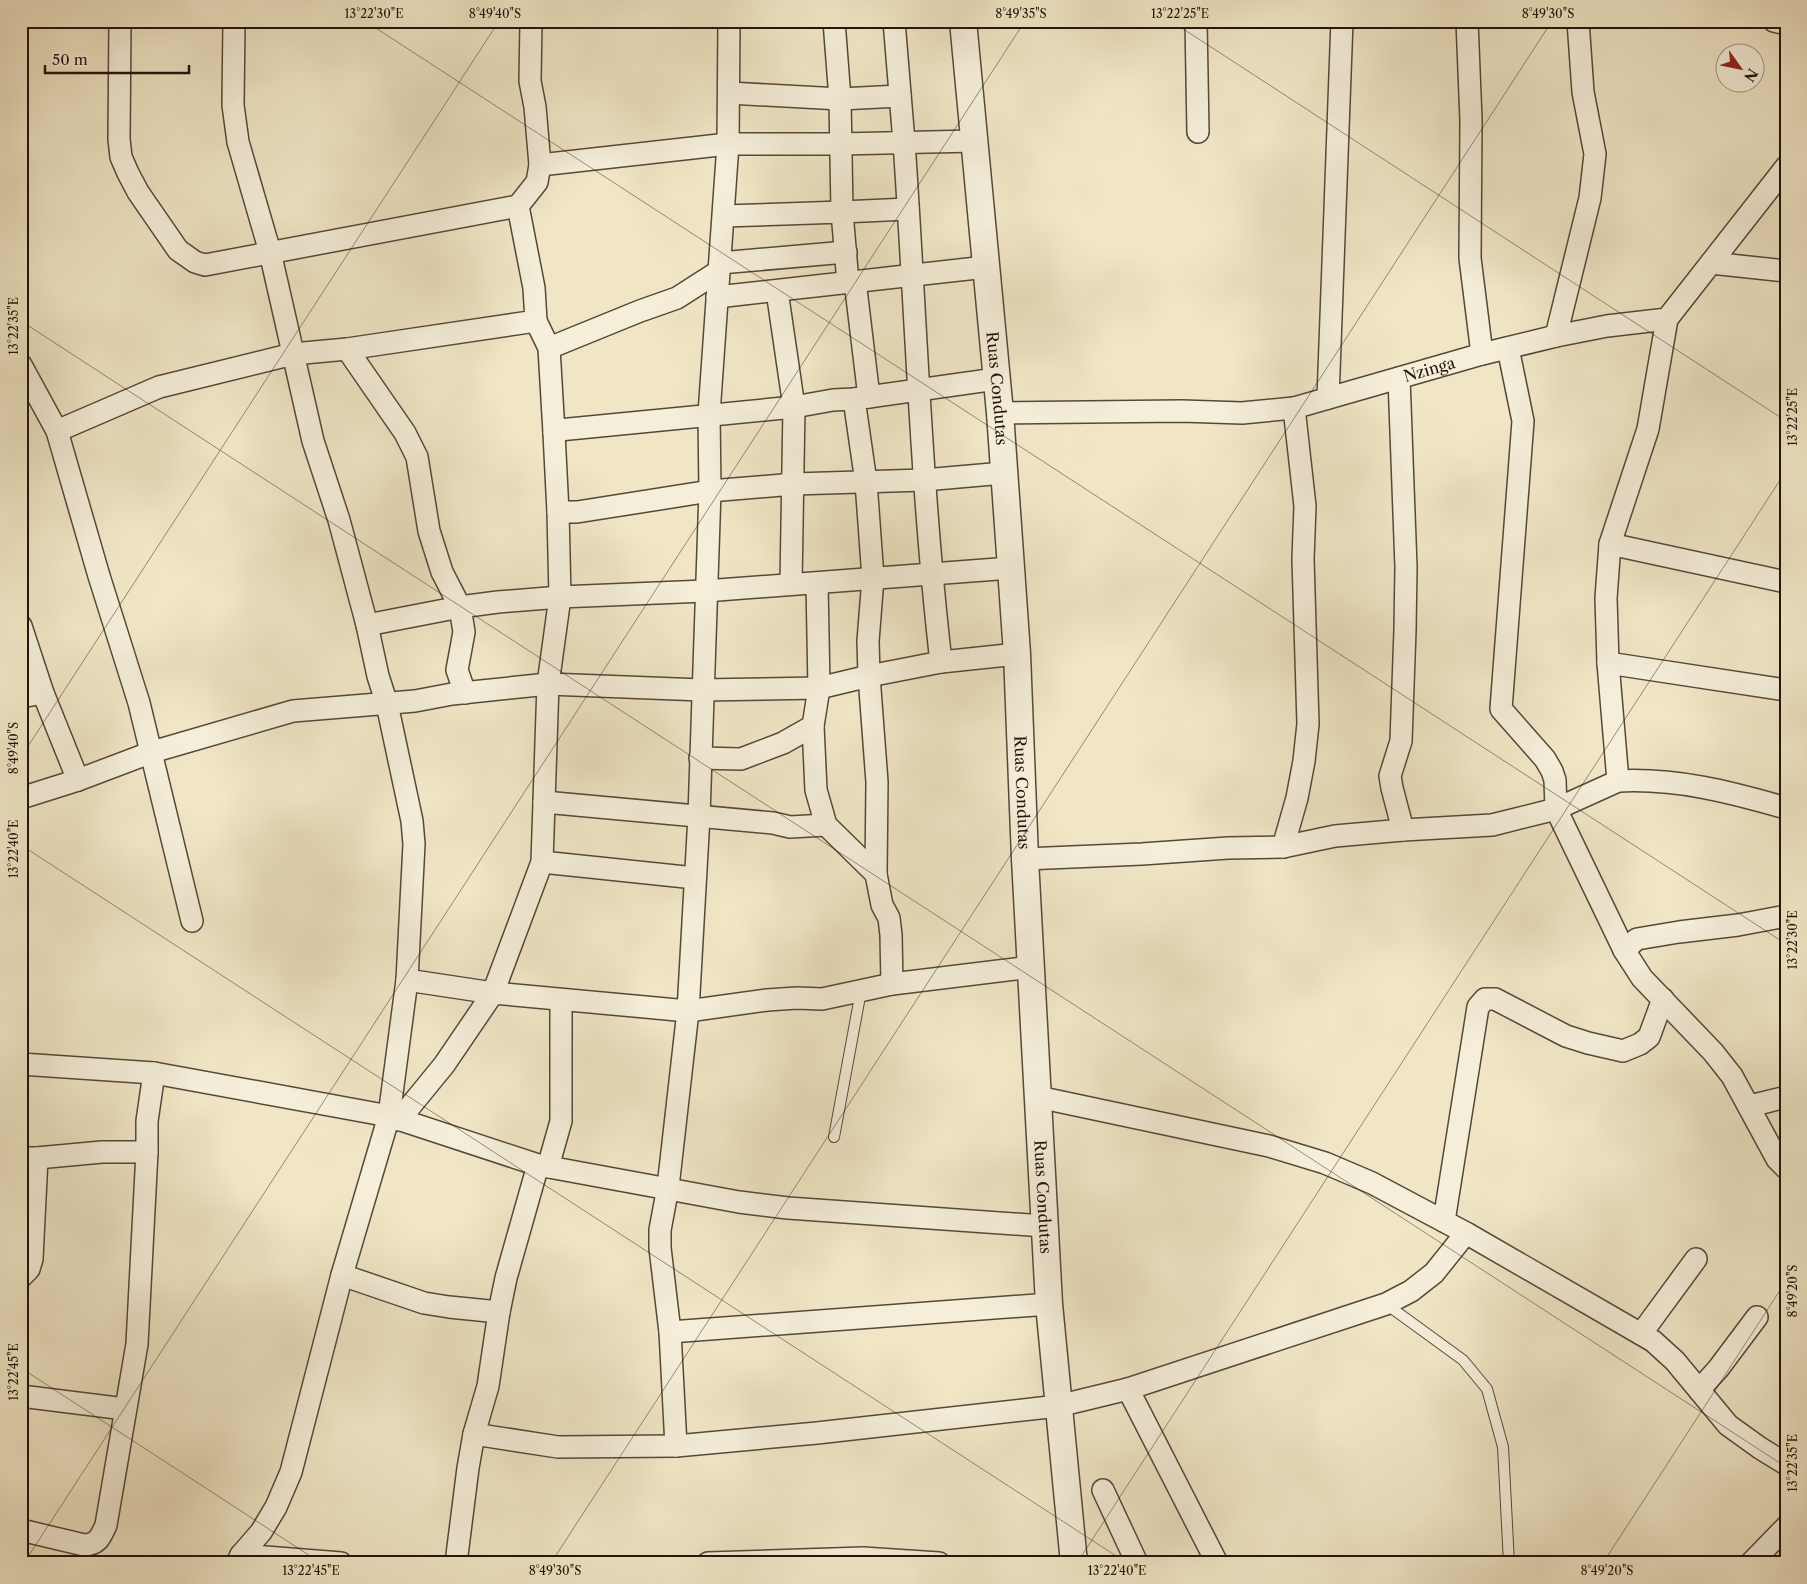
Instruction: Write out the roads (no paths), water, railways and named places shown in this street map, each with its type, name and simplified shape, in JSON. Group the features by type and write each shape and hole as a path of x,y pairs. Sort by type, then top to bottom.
{"street":[{"path":"120,21 119,139 121,157 138,192 178,250 195,262 205,265 518,206 537,182 540,165 536,107 530,81 531,21"},
{"path":"234,21 233,105 238,142 270,252 313,441 339,520 367,625 378,676 387,704 414,831 408,980 394,1118 342,1275 291,1472 276,1507 261,1532 239,1559"},
{"path":"676,1446 670,1332 660,1248 660,1230 668,1188 688,1011 698,816 710,491 709,414 728,144 729,21"},
{"path":"834,21 840,99 842,212 846,252 852,282 873,578 868,641 877,782 876,874 882,905 889,918 892,984"},
{"path":"894,21 904,142 930,574 941,662"},
{"name":"Ruas Condutas","path":"963,21 1000,414 1017,654 1025,859 1049,1304 1074,1563"},
{"path":"1196,21 1198,132"},
{"path":"1328,398 1342,21"},
{"path":"1467,21 1471,120 1470,258 1482,354"},
{"path":"1556,336 1590,198 1595,154 1583,92 1578,21"},
{"path":"1774,21 1786,24"},
{"path":"728,93 840,99 900,96"},
{"path":"540,165 728,144 974,141"},
{"path":"1618,781 1608,663 1606,598 1610,544 1648,429 1667,319 1711,263 1779,187 1786,167"},
{"path":"394,1118 444,1065 493,993 542,862 548,684 560,597 558,512 548,348 536,321 534,288 518,206"},
{"path":"724,216 908,209"},
{"path":"548,348 677,298 719,267 846,252"},
{"path":"1711,263 1786,272"},
{"path":"717,297 986,267"},
{"path":"777,291 794,407 791,584"},
{"name":"Nzinga","path":"1000,414 1172,411 1242,413 1294,408 1482,354 1556,336 1607,326 1667,319"},
{"path":"57,431 159,387 293,354 347,349 536,321"},
{"path":"1508,348 1523,421 1501,709 1545,759 1552,770 1555,780 1556,810 1624,950 1642,978 1664,999 1732,1076 1750,1106 1777,1159 1786,1168"},
{"path":"347,349 413,447 417,457 429,531 442,572 460,607 464,632 458,670 464,693"},
{"path":"21,365 57,431 152,752 192,921"},
{"path":"1399,378 1406,567 1405,612 1401,741 1390,776 1403,830"},
{"path":"554,433 559,430 794,407 833,400 861,398 996,379"},
{"path":"1283,847 1297,798 1308,724 1303,559 1305,506 1294,408"},
{"path":"558,512 577,512 710,491 794,484 924,480 1004,473"},
{"path":"1610,544 1786,582"},
{"path":"367,625 460,607 560,597 705,591 1011,568"},
{"path":"817,582 819,688 813,726 816,790 826,826 876,874"},
{"path":"21,626 43,693 78,780"},
{"path":"21,798 78,780 152,752 293,711 387,704 548,684 702,690 819,688 941,662 1017,654"},
{"path":"1608,663 1786,690"},
{"path":"21,697 43,693"},
{"path":"700,758 741,759 783,743 813,726"},
{"path":"1025,859 1228,848 1283,847 1334,836 1492,825 1556,810 1618,781 1647,779 1686,784 1740,795 1786,808"},
{"path":"544,802 774,823 790,827 826,826"},
{"path":"542,862 695,878"},
{"path":"1624,950 1637,939 1738,925 1786,916"},
{"path":"408,980 493,993 688,1011 797,998 822,1000 892,984 1032,967"},
{"path":"1444,1221 1478,1008 1485,999 1495,999 1566,1036 1623,1051 1640,1044 1649,1037 1664,999"},
{"path":"456,1563 474,1434 488,1386 506,1278 543,1166 561,1121 561,1000"},
{"path":"21,1064 154,1073 394,1118 543,1166 739,1202 788,1208 1044,1226"},
{"path":"21,1530 84,1545 92,1545 100,1539 106,1525 137,1344 147,1121 154,1073"},
{"path":"1038,1097 1270,1146 1316,1160 1372,1183 1466,1232 1652,1341 1675,1361 1728,1425 1786,1464"},
{"path":"1750,1106 1786,1097"},
{"path":"21,1277 29,1269 32,1259 29,1158 102,1152 147,1152"},
{"path":"474,1434 558,1447 676,1446 817,1433 1058,1406 1128,1389 1386,1304 1411,1291 1434,1273 1466,1232"},
{"path":"1641,1334 1696,1258"},
{"path":"342,1275 424,1302 499,1312"},
{"path":"670,1332 1049,1304"},
{"path":"1699,1390 1718,1369 1756,1317"},
{"path":"1128,1389 1217,1563"},
{"path":"21,1396 125,1409"},
{"path":"1102,1490 1137,1563"},
{"path":"1751,1563 1786,1528"},
{"path":"708,1563 863,1558 934,1562"},
{"path":"239,1559 342,1563"}],"lane":[{"path":"834,1137 861,991"},
{"path":"1386,1304 1463,1360 1487,1390 1503,1447 1509,1563"}]}
